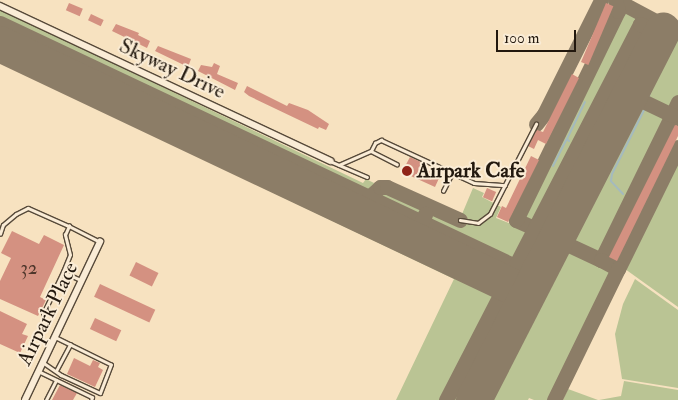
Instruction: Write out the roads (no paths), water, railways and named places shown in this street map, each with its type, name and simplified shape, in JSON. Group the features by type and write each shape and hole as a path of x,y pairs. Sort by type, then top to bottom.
{"street":[{"name":"Skyway Drive","path":"0,6 331,161"},
{"name":"Airpark Place","path":"25,400 100,242"}],"lane":[{"path":"460,220 471,224 483,221 490,214 536,124"},
{"path":"339,165 371,151 375,143 381,140 476,184 505,185"},
{"path":"371,151 397,164"},
{"path":"331,161 367,177"},
{"path":"443,191 452,173"},
{"path":"0,234 3,225 9,219 28,208 100,242"},
{"path":"44,314 70,255 65,235 69,226"},
{"path":"63,272 82,281"},
{"path":"43,363 100,393 111,365 55,337"},
{"path":"56,371 70,345"},
{"path":"38,372 92,396 92,400"},
{"path":"46,400 56,380"}],"waterway":[{"path":"675,29 678,22"},
{"path":"648,101 653,76 673,33"},
{"path":"569,141 567,139 585,102"},
{"path":"623,194 611,181 612,174 646,106"},
{"path":"553,166 567,139"}],"place":[{"name":"Airpark Cafe","path":"407,171"}]}
